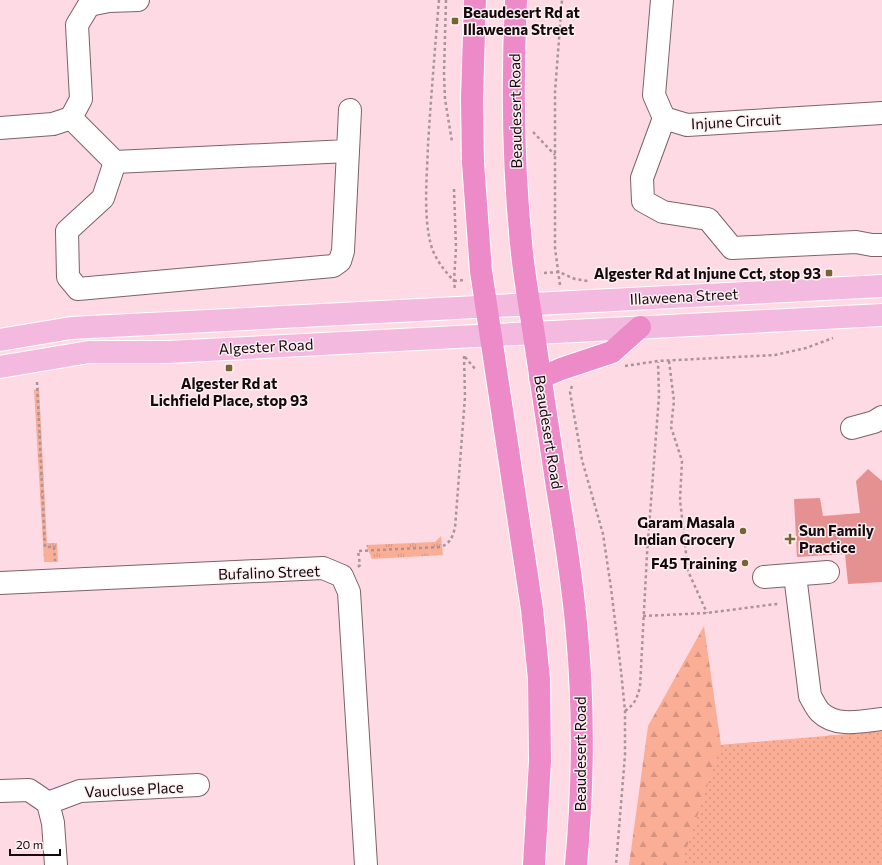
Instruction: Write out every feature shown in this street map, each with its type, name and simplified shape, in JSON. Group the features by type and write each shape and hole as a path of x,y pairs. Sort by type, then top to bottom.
{"highway":[{"path":"475,0 472,99 474,163 481,271 485,306 532,609 539,679 540,761 534,865"},
{"name":"Beaudesert Road","path":"516,0 514,48 514,128 519,223 529,304 570,572 577,634 581,720 581,790 576,865"},
{"path":"540,378 572,365 612,352 640,326"}],"main road":[{"name":"Illaweena Street","path":"485,306 882,286"},
{"name":"Algester Road","path":"0,340 71,328 485,306"},
{"name":"Illaweena Street","path":"534,333 640,326 882,315"},
{"name":"Algester Road","path":"0,367 89,352 168,352 534,333"}],"street":[{"path":"0,128 53,124 71,118 81,98 77,25 87,2 138,0"},
{"path":"662,0 654,94 664,118 642,178 643,201 663,212 708,219 732,248 856,242 882,245"},
{"path":"115,162 103,198 67,231 68,277 78,289 333,266 340,261 343,251 350,110"},
{"name":"Injune Circuit","path":"664,118 687,124 882,113"},
{"path":"71,118 115,162 348,151"},
{"path":"852,428 874,422 882,417"},
{"name":"Bufalino Street","path":"0,583 323,568 342,576 349,592 366,865"},
{"path":"764,577 828,572"},
{"path":"795,575 810,696 820,713 832,720 849,723 882,719"},
{"name":"Vaucluse Place","path":"48,803 80,791 198,785"},
{"path":"0,791 29,790 48,803 53,822 56,865"}],"path":[{"path":"439,0 431,94 427,172 428,218 432,247 443,268 454,281 456,248 454,187"},
{"path":"446,0 444,73 445,99 453,149"},
{"path":"562,0 556,81 555,248 559,272 575,279 590,281"},
{"path":"620,368 632,364 658,361 775,355 806,348 836,337"},
{"path":"342,576 360,565 358,551 440,546 446,545 450,541 455,528 465,397 464,357"},
{"path":"625,711 633,705 640,687 643,616 659,396 658,361"},
{"path":"669,361 674,401 671,427 682,462 680,500 688,571 707,613"},
{"path":"37,382 45,547 54,547 55,566"},
{"path":"574,384 570,392 570,398 582,460 603,534 611,588 625,711 625,755 616,865"},
{"path":"643,616 707,613 776,604 800,610"}],"green space":[{"path":"39,387 47,543 57,543 58,562 44,562 34,390"},
{"path":"441,536 443,555 372,559 366,545 435,542"},
{"path":"704,626 721,745 882,731 882,865 629,865 648,726"},
{"path":"882,732 882,865 681,865 721,745"}],"building":[{"path":"868,469 882,481 882,582 848,584 845,554 797,557 794,499 820,498 823,516 860,513 856,481"}],"place":[{"name":"Beaudesert Rd at Illaweena Street","path":"455,21"},
{"name":"Algester Rd at Injune Cct, stop 93","path":"829,273"},
{"name":"Algester Rd at Lichfield Place, stop 93","path":"229,368"},
{"name":"Garam Masala Indian Grocery","path":"743,531"},
{"name":"Sun Family Practice","path":"790,539"},
{"name":"F45 Training","path":"745,563"}]}
